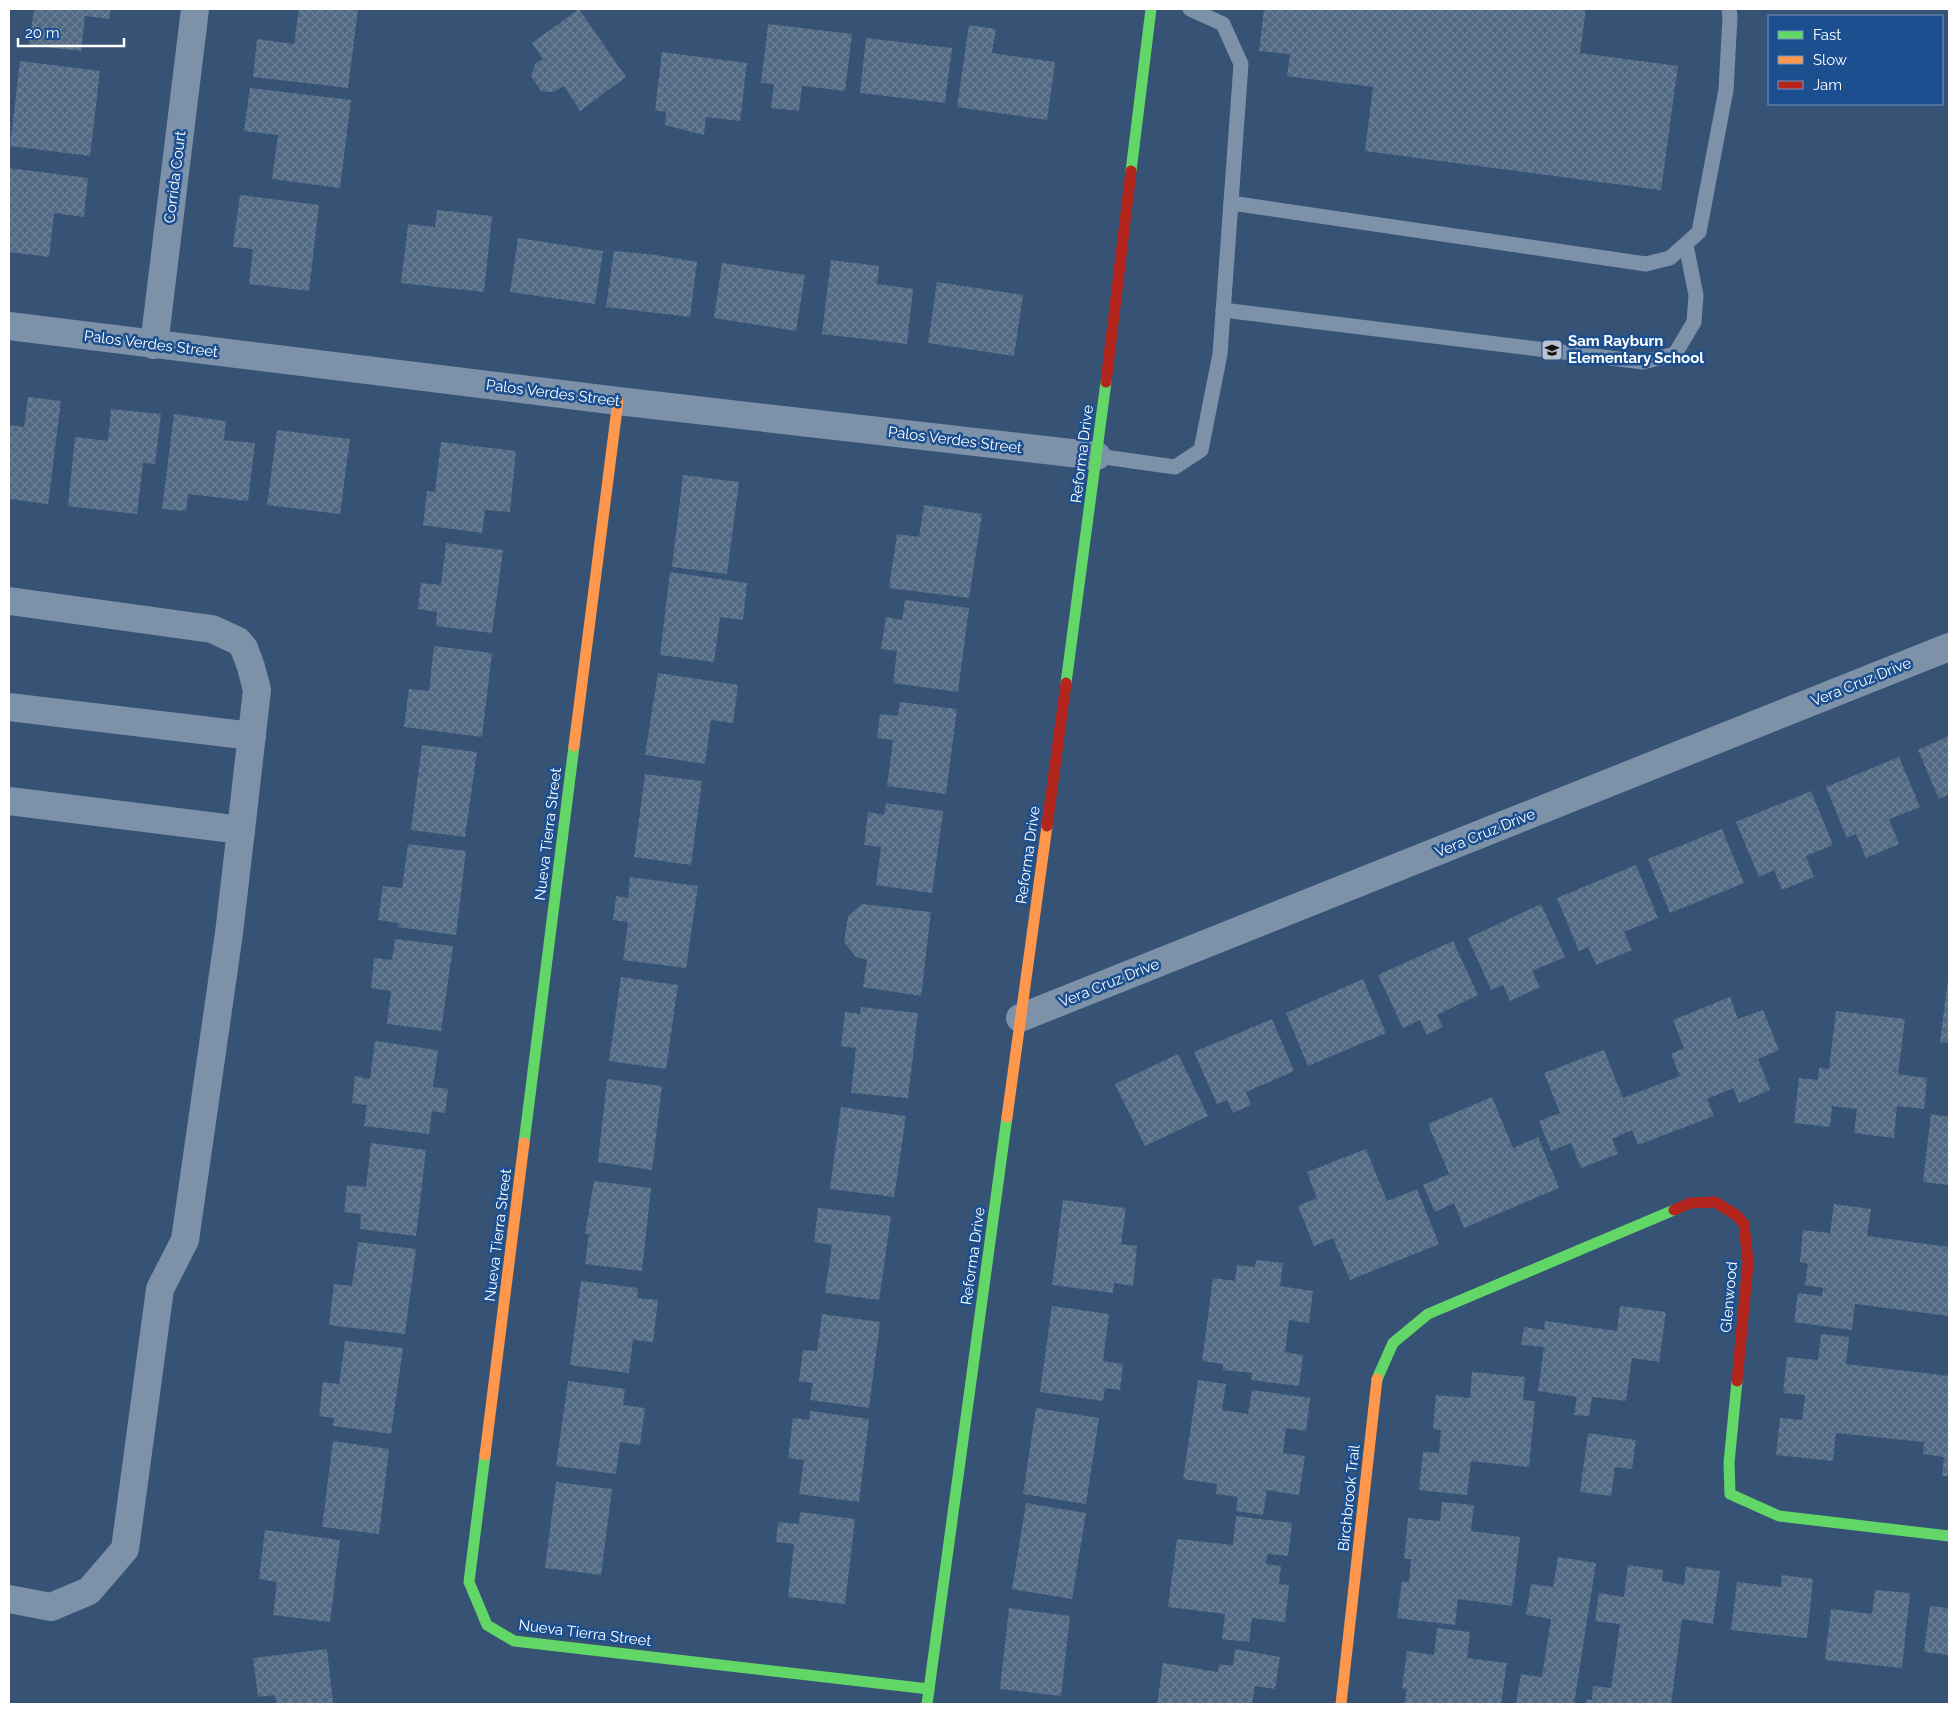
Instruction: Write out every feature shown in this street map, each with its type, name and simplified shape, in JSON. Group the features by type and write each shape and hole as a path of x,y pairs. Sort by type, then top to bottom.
{"street":[{"name":"Corrida Court","path":"154,345 195,9"},
{"name":"Reforma Drive","path":"927,1704 1097,456 1151,9"},
{"name":"Palos Verdes Street","path":"9,326 618,401 1097,456"},
{"name":"Nueva Tierra Street","path":"618,401 469,1582 487,1625 514,1641 929,1689"},
{"path":"9,601 212,629 238,641 244,648 257,690 229,933 185,1240 160,1289 125,1549 89,1590 51,1607 9,1599"},
{"name":"Vera Cruz Drive","path":"1020,1018 1949,647"},
{"path":"9,707 252,736"},
{"path":"9,801 241,830"},
{"name":"Glenwood","path":"1428,1314 1690,1203 1715,1202 1736,1215 1744,1224 1748,1263 1729,1463 1730,1494 1779,1516 1949,1536"},
{"name":"Birchbrook Trail","path":"1341,1704 1377,1380 1393,1343 1428,1314"}],"lane":[{"path":"1097,456 1175,468 1200,450 1220,354 1241,64 1223,24 1190,9"},
{"path":"1231,203 1646,264 1670,258 1699,232 1726,90 1729,9"},
{"path":"1223,310 1643,362 1675,354 1694,322 1696,295 1686,245"}],"building":[{"path":"34,9 111,9 109,19 85,16 81,51 29,45"},
{"path":"299,9 358,9 348,88 253,77 257,39 294,44"},
{"path":"579,9 626,77 580,111 564,86 553,92 541,91 531,76 535,64 543,59 532,43"},
{"path":"1264,9 1586,9 1580,53 1678,66 1661,190 1365,151 1373,87 1287,76 1290,54 1259,51"},
{"path":"768,24 852,34 845,91 802,86 799,111 771,108 774,84 761,83"},
{"path":"969,25 996,29 992,53 1055,62 1047,120 957,107"},
{"path":"866,38 952,48 945,103 860,93"},
{"path":"662,52 747,63 740,121 706,117 704,135 665,125 666,112 655,110"},
{"path":"20,61 100,71 90,156 10,146"},
{"path":"250,88 351,100 340,188 272,179 278,135 244,131"},
{"path":"9,168 88,178 84,217 54,213 49,257 9,252"},
{"path":"240,195 319,205 309,291 249,284 253,249 233,247"},
{"path":"437,210 492,216 484,292 401,283 408,224 435,227"},
{"path":"518,238 603,251 595,304 510,292"},
{"path":"614,251 656,255 697,262 690,317 606,307"},
{"path":"831,260 879,266 877,284 913,289 907,344 822,334"},
{"path":"722,263 805,275 796,331 714,318"},
{"path":"937,282 1023,295 1014,356 928,343"},
{"path":"28,397 61,401 48,504 9,499 9,425 24,427"},
{"path":"111,409 161,414 155,464 143,463 137,514 68,506 75,437 108,441"},
{"path":"174,414 226,421 224,440 255,443 248,501 188,494 186,511 162,509"},
{"path":"277,430 350,439 340,514 267,505"},
{"path":"441,442 516,451 510,512 485,510 482,533 423,525 427,491 435,492"},
{"path":"683,475 739,482 727,574 672,567"},
{"path":"924,505 982,514 969,598 889,588 897,534 919,537"},
{"path":"446,543 503,550 492,633 436,626 437,612 418,609 421,583 441,585"},
{"path":"670,572 747,583 743,620 720,617 714,662 660,655"},
{"path":"905,600 969,608 958,692 893,683 897,651 881,649 886,617 902,620"},
{"path":"434,646 492,653 482,737 404,727 409,689 429,691"},
{"path":"658,673 738,685 733,723 711,720 705,764 645,755"},
{"path":"900,702 957,709 946,794 887,786 893,740 877,738 880,714 898,716"},
{"path":"1949,736 1949,794 1939,799 1918,750"},
{"path":"422,745 477,752 465,837 411,830"},
{"path":"1899,757 1920,807 1889,819 1899,844 1866,858 1856,834 1847,838 1826,787"},
{"path":"645,774 702,781 691,865 634,857"},
{"path":"1811,791 1833,845 1806,856 1814,877 1782,890 1774,870 1759,877 1736,822"},
{"path":"886,803 943,811 932,893 876,885 881,847 864,845 868,812 884,815"},
{"path":"1722,829 1744,883 1670,913 1648,859"},
{"path":"408,844 466,851 456,935 398,927 399,923 378,920 383,886 402,888"},
{"path":"1636,865 1658,918 1624,932 1632,950 1596,965 1588,947 1579,951 1557,898"},
{"path":"630,877 698,886 686,968 623,960 628,922 613,920 616,896 628,898"},
{"path":"862,904 931,912 921,996 863,987 867,960 856,957 844,942 848,916"},
{"path":"1541,904 1565,957 1532,971 1540,987 1510,1001 1503,985 1491,990 1468,938"},
{"path":"395,939 453,946 441,1031 387,1024 391,991 371,988 374,958 392,960"},
{"path":"1453,941 1478,995 1437,1015 1443,1027 1427,1035 1420,1020 1403,1028 1378,975"},
{"path":"621,977 678,985 666,1069 609,1061"},
{"path":"1363,979 1386,1033 1308,1066 1286,1013"},
{"path":"1949,980 1949,1043 1940,1042"},
{"path":"1730,997 1738,1019 1763,1010 1779,1050 1758,1059 1770,1090 1739,1103 1733,1088 1707,1099 1714,1116 1638,1145 1632,1130 1612,1139 1618,1154 1581,1168 1571,1143 1551,1151 1539,1121 1560,1113 1544,1073 1604,1050 1623,1098 1680,1076 1671,1054 1684,1048 1673,1020"},
{"path":"861,1007 918,1013 908,1098 851,1093 856,1048 841,1046 845,1012 860,1014"},
{"path":"1836,1011 1905,1019 1898,1074 1927,1078 1924,1109 1897,1106 1894,1138 1854,1133 1857,1109 1832,1106 1830,1127 1794,1123 1799,1078 1818,1080 1819,1068 1829,1069"},
{"path":"1272,1019 1294,1071 1246,1092 1251,1105 1233,1113 1227,1100 1217,1104 1194,1052"},
{"path":"375,1041 438,1050 433,1087 448,1089 445,1113 432,1111 429,1134 364,1126 367,1105 352,1103 355,1076 370,1079"},
{"path":"1178,1054 1208,1116 1145,1146 1115,1084"},
{"path":"607,1079 662,1086 652,1170 598,1162"},
{"path":"1492,1097 1513,1148 1538,1137 1559,1188 1464,1228 1454,1203 1435,1212 1423,1185 1449,1174 1428,1124"},
{"path":"841,1107 906,1116 894,1197 830,1189"},
{"path":"1931,1114 1949,1117 1949,1185 1923,1182"},
{"path":"371,1143 426,1150 416,1236 360,1229 361,1214 344,1212 347,1185 366,1187"},
{"path":"1366,1149 1387,1201 1417,1189 1439,1244 1350,1280 1333,1238 1314,1246 1298,1206 1317,1198 1307,1172"},
{"path":"594,1181 651,1188 642,1271 585,1264 589,1234 585,1234"},
{"path":"1063,1200 1126,1208 1121,1244 1137,1246 1133,1286 1114,1283 1113,1293 1052,1285"},
{"path":"1834,1204 1871,1209 1867,1236 1949,1247 1949,1316 1855,1304 1852,1330 1794,1322 1798,1293 1822,1296 1823,1288 1805,1285 1808,1264 1800,1262 1803,1230 1830,1233"},
{"path":"818,1208 891,1216 879,1300 825,1293 832,1245 814,1242"},
{"path":"358,1242 416,1249 405,1334 329,1325 334,1284 352,1286"},
{"path":"1256,1260 1283,1263 1280,1286 1313,1291 1309,1323 1289,1320 1285,1352 1303,1355 1299,1386 1251,1380 1252,1373 1223,1370 1223,1364 1202,1361 1213,1278 1235,1281 1237,1265 1255,1267"},
{"path":"581,1281 638,1288 637,1298 658,1300 653,1342 633,1340 629,1373 570,1365"},
{"path":"1052,1306 1109,1314 1103,1361 1123,1364 1120,1390 1105,1388 1103,1401 1040,1392"},
{"path":"1620,1306 1666,1312 1659,1362 1632,1358 1626,1401 1592,1397 1589,1416 1574,1415 1577,1397 1538,1391 1544,1347 1521,1345 1524,1327 1544,1330 1545,1321 1617,1331"},
{"path":"822,1314 880,1322 869,1408 810,1400 813,1383 799,1381 803,1350 817,1351"},
{"path":"1821,1334 1849,1337 1846,1364 1949,1376 1949,1476 1942,1476 1944,1457 1923,1454 1924,1442 1836,1433 1833,1461 1776,1455 1780,1418 1802,1420 1805,1395 1783,1393 1787,1357 1818,1360"},
{"path":"345,1341 403,1348 391,1434 333,1426 334,1418 319,1416 323,1382 339,1384"},
{"path":"1472,1372 1525,1377 1523,1400 1535,1401 1529,1467 1471,1461 1467,1495 1419,1490 1423,1452 1439,1453 1441,1430 1433,1429 1436,1395 1470,1398"},
{"path":"1198,1380 1226,1384 1222,1410 1248,1414 1252,1390 1310,1398 1306,1431 1286,1428 1283,1453 1305,1456 1299,1495 1267,1490 1263,1515 1236,1511 1238,1497 1216,1494 1217,1484 1183,1479"},
{"path":"568,1381 625,1389 623,1405 645,1408 640,1445 620,1442 616,1474 556,1466"},
{"path":"1036,1408 1099,1418 1086,1504 1023,1494"},
{"path":"810,1411 869,1419 859,1502 799,1494 804,1460 788,1458 793,1418 809,1420"},
{"path":"1588,1433 1636,1440 1632,1469 1615,1467 1611,1496 1580,1492"},
{"path":"333,1441 389,1449 379,1534 322,1527"},
{"path":"556,1482 612,1489 601,1575 545,1568"},
{"path":"1442,1502 1474,1505 1471,1531 1520,1537 1512,1606 1458,1599 1455,1625 1397,1618 1402,1581 1409,1582 1411,1559 1404,1559 1408,1518 1440,1521"},
{"path":"1026,1503 1086,1513 1072,1599 1012,1589"},
{"path":"800,1512 855,1519 845,1604 788,1597 794,1544 776,1542 778,1522 799,1524"},
{"path":"1236,1516 1292,1523 1288,1556 1267,1554 1266,1564 1281,1566 1279,1584 1289,1585 1285,1622 1252,1618 1249,1642 1222,1639 1225,1614 1168,1607 1177,1539 1233,1545"},
{"path":"265,1530 340,1540 330,1622 273,1615 277,1582 259,1579"},
{"path":"1558,1557 1596,1563 1574,1704 1516,1704 1521,1674 1542,1677 1551,1619 1526,1615 1531,1584 1553,1587"},
{"path":"1628,1565 1663,1570 1662,1581 1684,1585 1686,1567 1720,1571 1713,1624 1682,1619 1671,1704 1586,1704 1586,1699 1592,1700 1593,1686 1611,1688 1620,1624 1595,1621 1599,1593 1624,1597"},
{"path":"1782,1575 1813,1579 1807,1638 1731,1630 1737,1582 1781,1587"},
{"path":"1875,1590 1910,1593 1902,1668 1825,1660 1831,1609 1872,1614"},
{"path":"1930,1606 1949,1608 1949,1655 1924,1652"},
{"path":"1009,1608 1070,1616 1061,1696 1000,1689"},
{"path":"1437,1628 1470,1632 1467,1658 1507,1663 1501,1704 1404,1704 1407,1689 1402,1688 1407,1651 1434,1655"},
{"path":"327,1649 333,1704 277,1704 275,1695 258,1697 253,1658"},
{"path":"1235,1649 1280,1657 1275,1689 1255,1686 1252,1704 1157,1704 1163,1663 1218,1672 1219,1664 1233,1666"}],"traffic: fast":[{"path":"1131,171 1151,9"},
{"path":"1066,683 1106,382"},
{"path":"524,1143 574,746"},
{"path":"927,1704 1007,1117"},
{"path":"1377,1379 1393,1343 1428,1314 1674,1210"},
{"path":"1737,1381 1729,1463 1730,1494 1779,1516 1949,1536"},
{"path":"485,1455 469,1582 487,1625 514,1641 929,1689"}],"traffic: slow":[{"path":"574,746 618,401"},
{"path":"1007,1117 1047,826"},
{"path":"485,1455 524,1143"},
{"path":"1341,1704 1377,1379"}],"traffic: jam":[{"path":"1106,382 1131,171"},
{"path":"1047,826 1066,683"},
{"path":"1674,1210 1690,1203 1715,1202 1736,1215 1744,1224 1748,1263 1737,1381"}],"place":[{"name":"Sam Rayburn Elementary School","path":"1552,350"}]}
